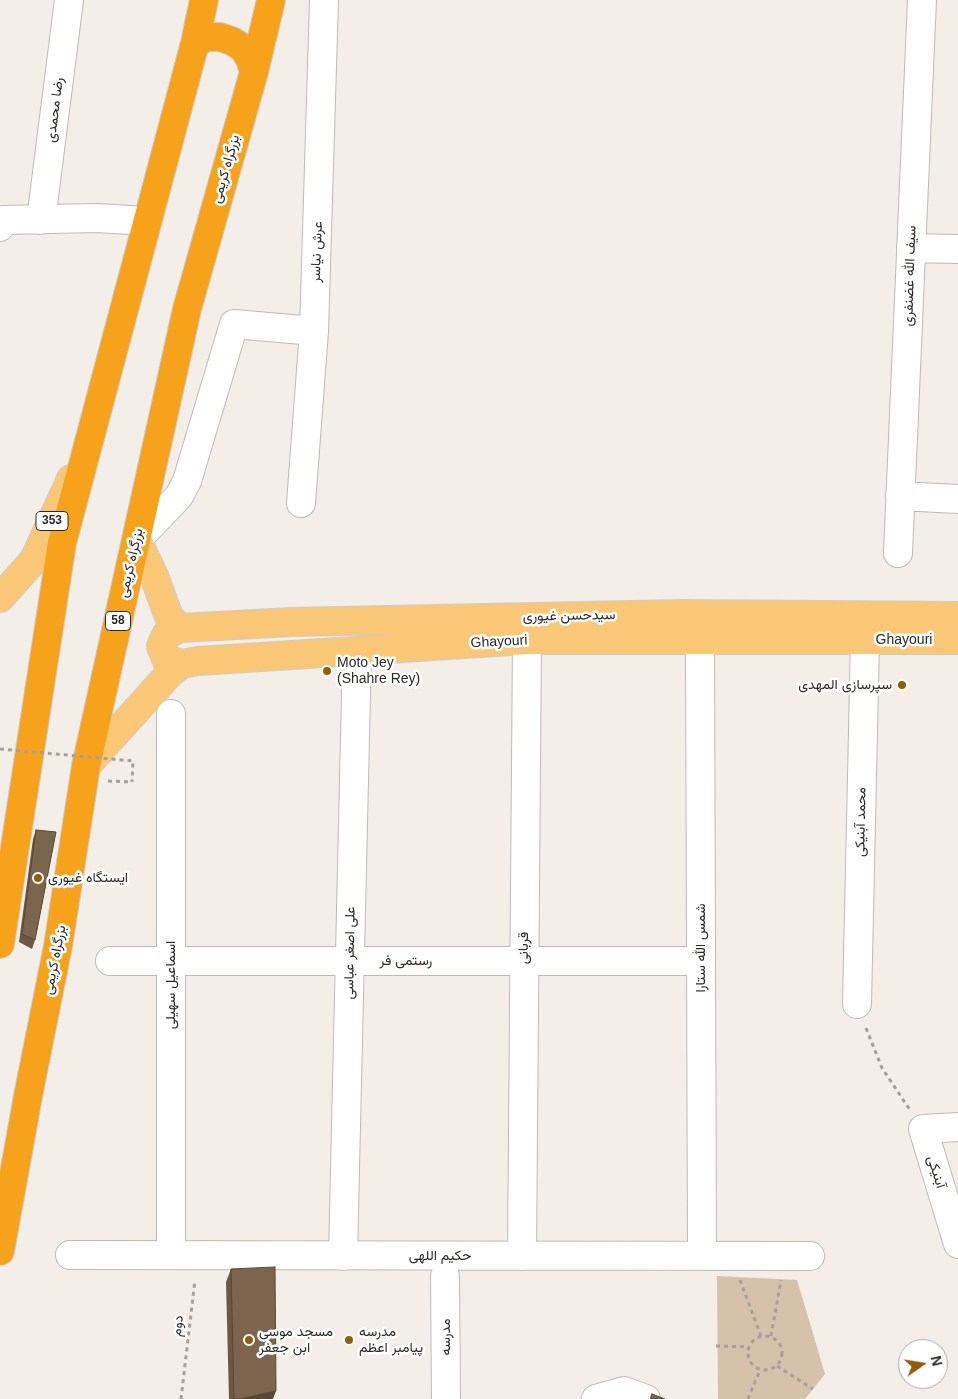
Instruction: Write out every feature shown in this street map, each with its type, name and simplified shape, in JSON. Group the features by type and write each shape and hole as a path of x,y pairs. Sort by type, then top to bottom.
{"highway":[{"path":"1,930 62,543 195,42 204,0"},
{"name":"بزرگراه کریمی","path":"0,1251 58,946 86,766 187,309 254,72 271,0"},
{"path":"195,42 207,38 220,37 232,41 243,48 250,59 254,72"}],"main road":[{"name":"353","path":"0,598 34,560 91,436"},
{"path":"137,540 154,576 169,617 180,628 166,635 161,646 166,659 182,664"},
{"name":"سیدحسن غیوری","path":"180,628 292,622 681,614 958,616"},
{"name":"Ghayouri","path":"182,664 198,661 527,640 958,640"},
{"path":"86,766 170,672 182,664"}],"street":[{"name":"رضا محمدی","path":"41,220 69,0"},
{"name":"سیف الله غضنفری","path":"898,552 922,0"},
{"name":"عرش نیاسر","path":"301,503 314,331 324,6"},
{"path":"0,227 2,220 97,218 147,221"},
{"path":"911,248 958,249"},
{"path":"137,540 179,496 187,481 234,324 314,331"},
{"path":"900,496 958,499"},
{"name":"قربانی","path":"522,1256 527,640"},
{"name":"شمس الله ستارا","path":"700,640 702,1256"},
{"name":"محمد آبنیکی","path":"857,1004 865,640"},
{"name":"علی اصغر عباسی","path":"343,1256 357,651"},
{"name":"اسماعیل سهیلی","path":"171,714 171,961 184,1255"},
{"name":"رستمی فر","path":"110,961 701,961"},
{"path":"923,1129 958,1128"},
{"name":"آبنیکی","path":"923,1129 958,1244"},
{"name":"حکیم اللهی","path":"70,1255 810,1256"},
{"name":"مدرسه","path":"446,1276 446,1399"},
{"path":"596,1399 624,1390 646,1399"}],"path":[{"path":"0,749 133,760 132,782"},
{"path":"857,1004 882,1068 923,1129"},
{"name":"دوم","path":"181,1399 184,1255"},
{"path":"738,1277 761,1336"},
{"path":"772,1336 781,1279"},
{"path":"761,1336 772,1336 780,1344 783,1356 777,1366 766,1370 760,1370 751,1363 748,1352 751,1342 761,1336"},
{"path":"716,1346 749,1347"},
{"path":"777,1366 813,1389"},
{"path":"748,1399 760,1370"}],"shaded area":[{"path":"717,1276 797,1280 825,1374 805,1399 718,1399"}],"building":[{"path":"36,830 56,832 35,940 22,934"},
{"name":"مسجد موسی ابن جعفر","path":"275,1267 276,1391 234,1399 231,1269"},
{"path":"652,1394 665,1399 650,1399"}],"place":[{"name":"Moto Jey (Shahre Rey)","path":"327,671"},
{"name":"سپرسازی المهدی","path":"902,685"},
{"name":"ایستگاه غیوری","path":"38,878"},
{"name":"مسجد موسی ابن جعفر","path":"249,1340"},
{"name":"مدرسه پیامبر اعظم","path":"349,1340"}]}
